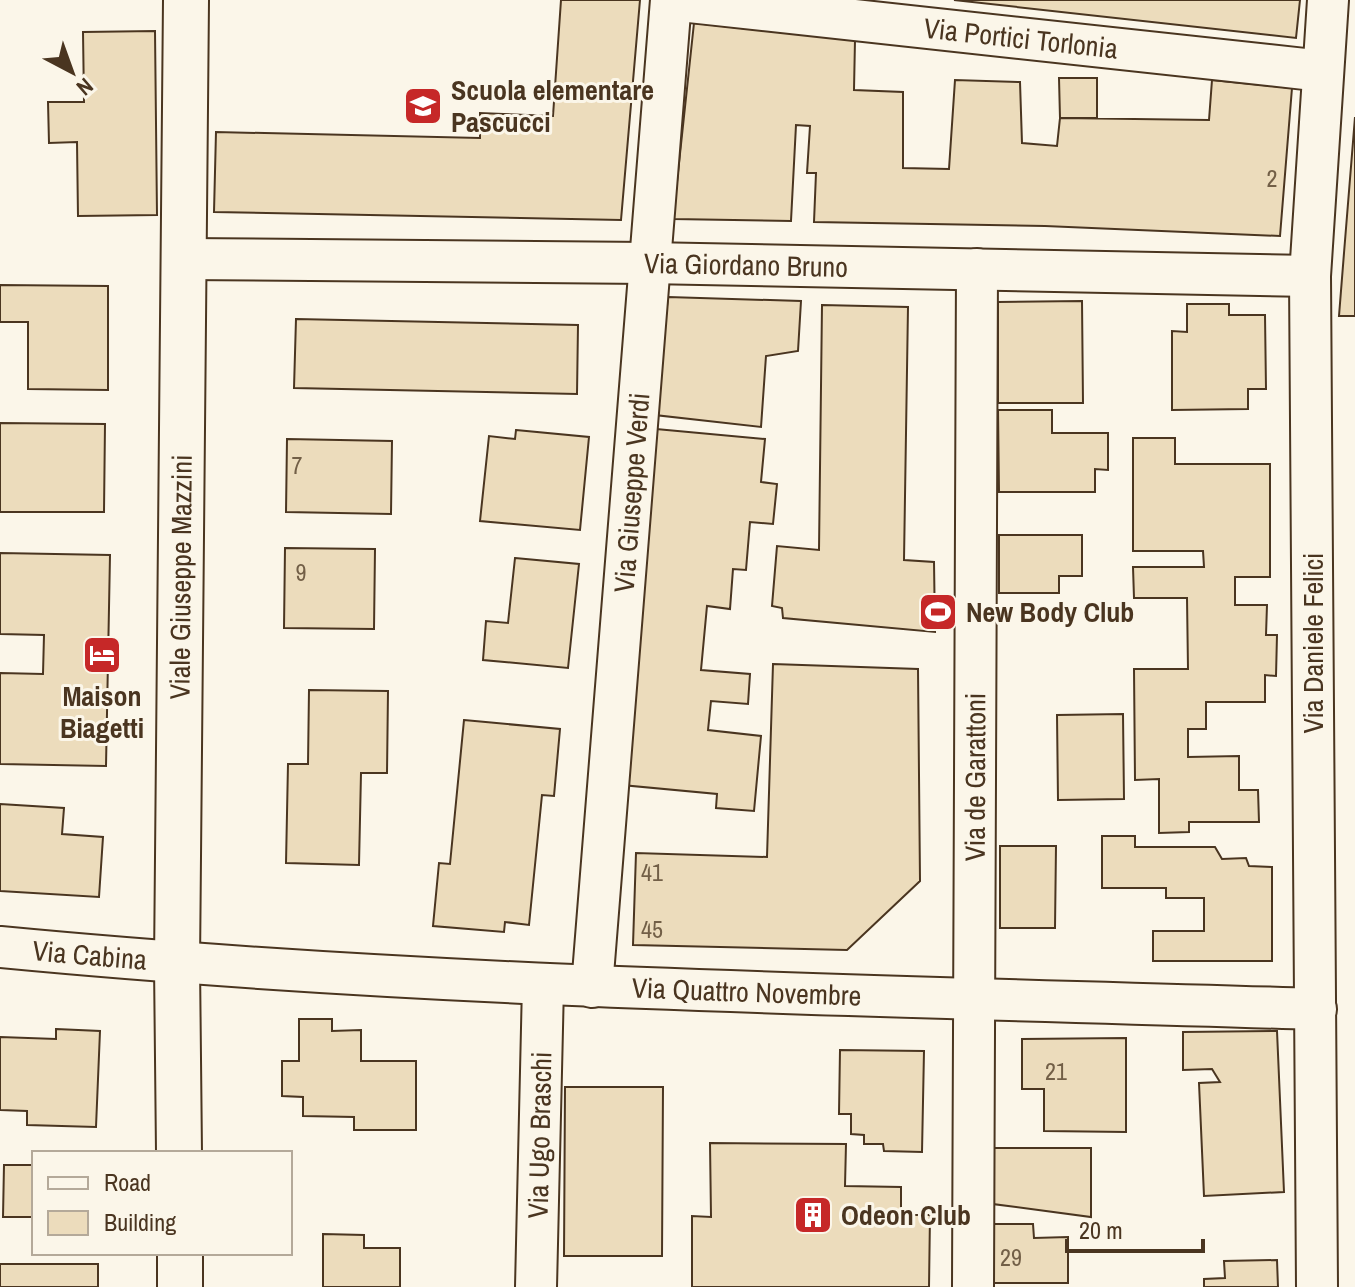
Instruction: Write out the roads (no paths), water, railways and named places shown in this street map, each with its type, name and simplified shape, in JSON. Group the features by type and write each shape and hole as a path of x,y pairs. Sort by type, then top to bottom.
{"main road":[{"name":"Viale Giuseppe Mazzini","path":"179,1151 177,964 186,0"},
{"path":"180,1255 180,1287"}],"street":[{"name":"Via Portici Torlonia","path":"671,0 1323,71"},
{"name":"Via Giuseppe Verdi","path":"592,987 671,0"},
{"name":"Via Daniele Felici","path":"1317,1287 1310,276 1328,0"},
{"name":"Via Giordano Bruno","path":"184,259 648,263 1310,276"},
{"name":"Via de Garattoni","path":"973,1287 977,269"},
{"name":"Via Cabina","path":"0,947 177,964"},
{"name":"Via Quattro Novembre","path":"177,964 592,987 1316,1009"},
{"name":"Via Ugo Braschi","path":"536,1287 543,985"}],"place":[{"name":"Scuola elementare Pascucci","path":"423,106"},
{"name":"New Body Club","path":"938,612"},
{"name":"Maison Biagetti","path":"102,655"},
{"name":"Odeon Club","path":"813,1215"}]}
